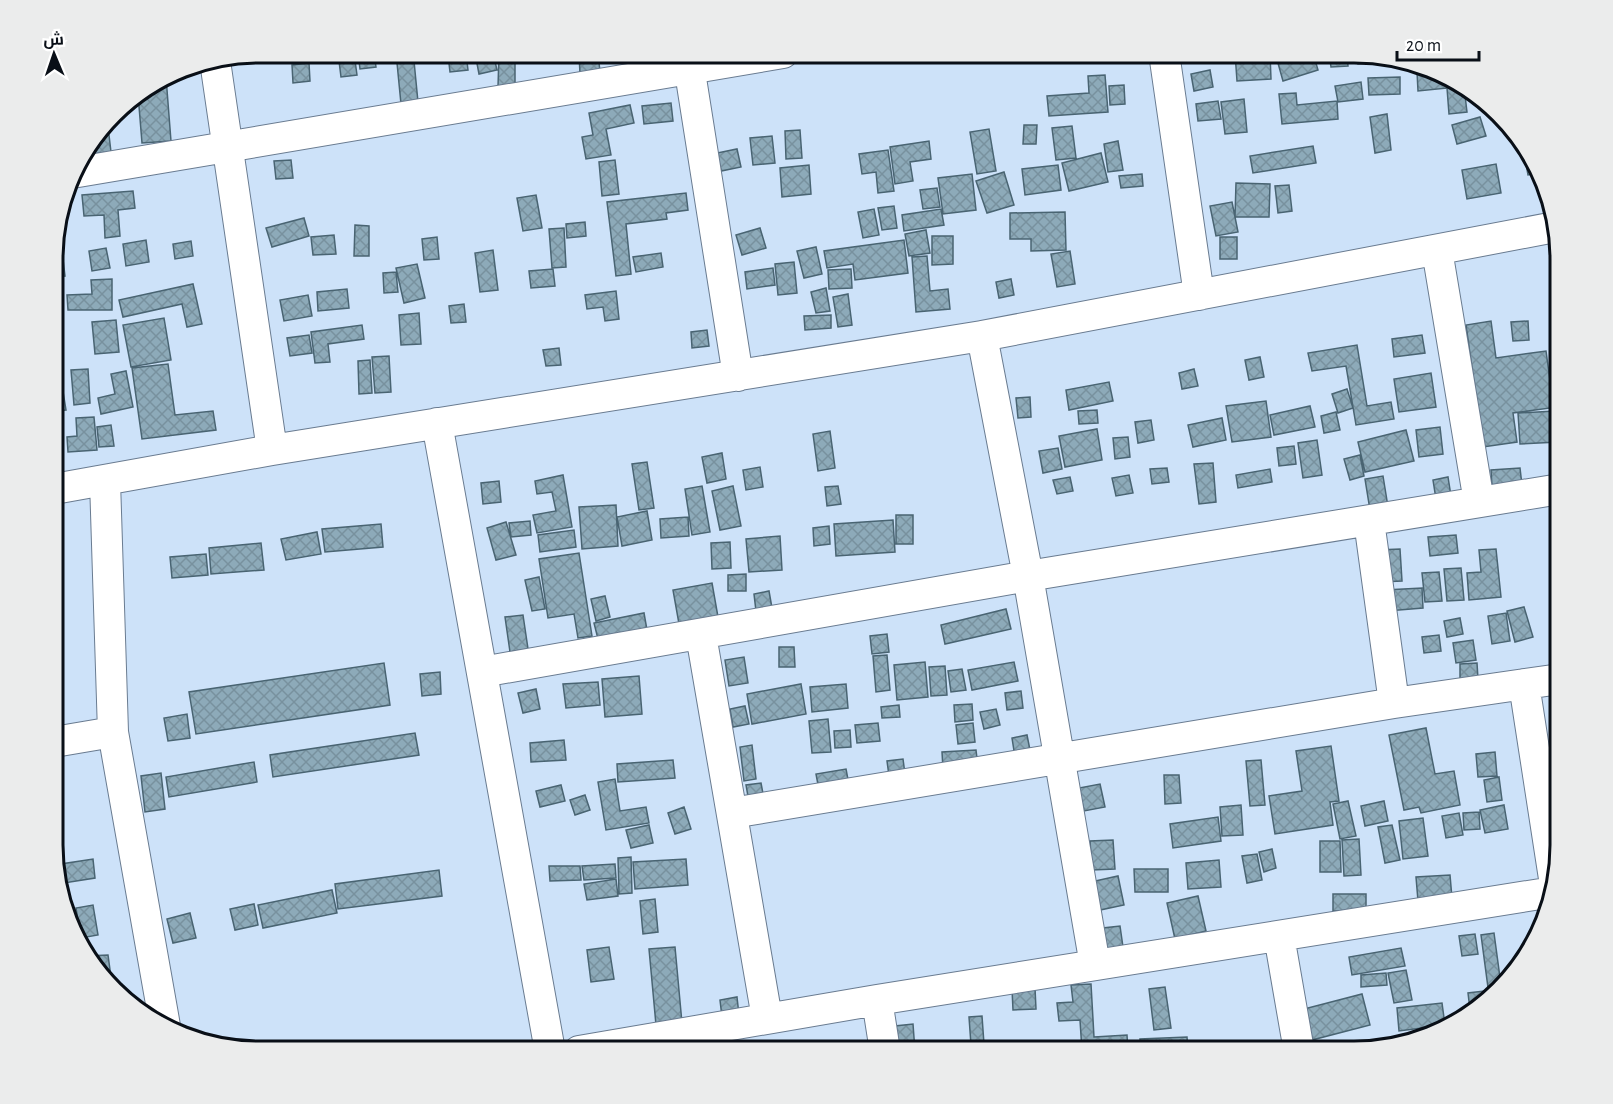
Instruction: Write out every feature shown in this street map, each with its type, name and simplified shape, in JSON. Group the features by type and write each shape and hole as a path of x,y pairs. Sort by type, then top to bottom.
{"street":[{"path":"83,171 228,148 678,63"},
{"path":"689,63 738,376"},
{"path":"1165,63 1199,294"},
{"path":"216,68 272,450"},
{"path":"63,488 272,450 982,336 1547,228"},
{"path":"1437,250 1479,502"},
{"path":"982,336 1061,757 1095,965"},
{"path":"437,423 548,1041"},
{"path":"105,481 113,732 163,1016"},
{"path":"482,672 1028,576 1550,491"},
{"path":"1369,521 1394,703"},
{"path":"701,635 767,1018"},
{"path":"732,813 1394,703 1550,680"},
{"path":"1524,684 1550,853"},
{"path":"63,740 113,732"},
{"path":"636,1041 877,1000 1544,894"},
{"path":"1279,936 1297,1041"},
{"path":"877,1000 883,1041"}],"building":[{"path":"309,63 310,81 293,83 292,65"},
{"path":"339,63 355,63 357,75 341,77"},
{"path":"359,63 375,63 376,67 360,69"},
{"path":"397,63 414,63 418,102 401,104"},
{"path":"449,63 467,63 468,70 450,72"},
{"path":"477,63 495,63 497,70 479,74"},
{"path":"499,63 515,63 515,87 498,87"},
{"path":"579,63 599,63 600,72 580,74"},
{"path":"1236,63 1270,63 1271,79 1237,81"},
{"path":"1278,63 1316,63 1318,70 1283,81"},
{"path":"1330,63 1348,63 1348,66 1331,67"},
{"path":"1210,70 1213,87 1194,91 1191,74"},
{"path":"1417,73 1463,96 1467,112 1449,114 1447,88 1418,91"},
{"path":"1105,75 1108,112 1049,116 1047,96 1089,93 1088,76"},
{"path":"1400,77 1400,94 1369,95 1368,78"},
{"path":"1361,82 1363,99 1338,102 1335,86"},
{"path":"1124,85 1125,104 1110,105 1109,86"},
{"path":"167,86 171,141 142,143 139,105"},
{"path":"1296,93 1297,105 1337,101 1338,119 1282,124 1279,94"},
{"path":"1244,99 1247,132 1225,134 1221,102"},
{"path":"1218,101 1221,119 1198,121 1196,104"},
{"path":"671,103 673,121 644,124 642,106"},
{"path":"630,105 634,123 606,129 611,155 586,159 582,137 593,135 589,113"},
{"path":"1387,114 1391,150 1375,153 1370,117"},
{"path":"1480,117 1486,136 1457,144 1452,125"},
{"path":"1024,125 1037,125 1036,144 1023,144"},
{"path":"1072,126 1076,158 1056,160 1052,128"},
{"path":"989,129 996,171 977,174 970,132"},
{"path":"800,130 802,158 786,159 785,131"},
{"path":"109,135 111,152 94,154 103,140"},
{"path":"772,136 775,163 753,165 750,138"},
{"path":"929,141 931,159 910,162 913,181 895,184 890,147"},
{"path":"1118,141 1123,170 1108,172 1104,144"},
{"path":"1313,146 1316,163 1253,173 1250,156"},
{"path":"737,149 741,167 721,171 717,153"},
{"path":"888,150 894,191 878,193 876,172 862,174 859,154"},
{"path":"1101,153 1108,182 1069,191 1062,163"},
{"path":"291,160 293,178 276,179 274,161"},
{"path":"615,160 619,194 602,196 599,162"},
{"path":"1496,164 1501,193 1467,199 1462,170"},
{"path":"809,165 811,194 782,197 780,168"},
{"path":"1058,165 1061,190 1025,195 1022,169"},
{"path":"1004,172 1014,205 987,213 976,181"},
{"path":"972,174 976,210 943,214 938,178"},
{"path":"1142,174 1143,186 1121,188 1119,176"},
{"path":"1236,183 1270,184 1269,217 1235,217"},
{"path":"1289,185 1292,211 1278,213 1275,186"},
{"path":"937,188 940,207 923,209 920,190"},
{"path":"133,191 135,208 118,210 120,236 105,238 104,215 84,216 82,195"},
{"path":"686,193 688,210 666,213 667,219 626,224 631,274 616,276 607,202"},
{"path":"536,195 542,228 523,231 517,198"},
{"path":"1232,202 1238,232 1216,236 1210,206"},
{"path":"894,206 897,228 882,230 878,208"},
{"path":"874,209 879,235 863,238 858,212"},
{"path":"941,209 944,225 904,231 902,215"},
{"path":"1065,212 1066,250 1031,251 1031,239 1010,239 1010,213"},
{"path":"304,218 309,236 272,247 266,228"},
{"path":"585,222 586,236 567,238 566,224"},
{"path":"355,225 369,226 369,256 354,256"},
{"path":"564,228 566,267 552,268 549,229"},
{"path":"760,228 766,248 742,255 736,235"},
{"path":"926,230 930,253 909,256 905,234"},
{"path":"334,235 336,254 313,255 311,237"},
{"path":"932,236 953,236 953,264 932,265"},
{"path":"437,237 439,259 424,260 422,239"},
{"path":"1220,237 1237,237 1237,259 1220,259"},
{"path":"146,240 149,262 126,266 123,244"},
{"path":"904,240 908,273 855,280 853,264 827,268 824,251"},
{"path":"191,241 193,256 175,259 173,244"},
{"path":"816,247 822,274 804,278 797,251"},
{"path":"106,248 110,268 92,271 89,251"},
{"path":"493,250 498,290 480,292 475,253"},
{"path":"1070,251 1075,284 1057,287 1051,254"},
{"path":"661,253 663,267 636,272 633,257"},
{"path":"927,256 930,291 948,289 950,309 916,312 912,257"},
{"path":"794,262 797,293 778,295 775,264"},
{"path":"417,264 425,298 404,303 396,268"},
{"path":"773,268 775,285 747,289 745,272"},
{"path":"553,269 555,286 531,288 529,271"},
{"path":"851,269 852,288 829,289 828,270"},
{"path":"396,272 398,292 384,293 383,273"},
{"path":"112,279 112,310 68,310 67,295 92,294 91,280"},
{"path":"1011,279 1014,295 999,298 996,282"},
{"path":"193,284 202,324 187,327 182,304 123,317 119,300"},
{"path":"826,288 830,311 816,313 811,292"},
{"path":"347,289 349,308 318,311 317,292"},
{"path":"616,291 619,319 605,321 603,307 587,309 585,295"},
{"path":"848,294 852,325 838,327 833,297"},
{"path":"308,295 312,316 284,321 280,300"},
{"path":"464,304 466,322 451,323 449,306"},
{"path":"419,313 421,344 401,345 399,315"},
{"path":"831,315 831,328 805,330 804,316"},
{"path":"164,318 171,360 131,367 123,325"},
{"path":"116,320 119,352 95,354 92,322"},
{"path":"1491,321 1496,358 1546,351 1550,380 1550,408 1513,413 1517,442 1483,447 1466,325"},
{"path":"1528,321 1529,340 1513,341 1511,322"},
{"path":"362,325 364,339 328,344 330,362 315,363 311,332"},
{"path":"707,330 709,346 692,348 691,332"},
{"path":"309,335 312,353 290,356 287,338"},
{"path":"1422,335 1425,353 1394,357 1392,339"},
{"path":"1357,345 1367,406 1391,402 1394,419 1356,425 1346,366 1312,371 1308,353"},
{"path":"559,348 561,365 546,366 543,350"},
{"path":"389,356 391,392 375,393 372,357"},
{"path":"1260,357 1264,377 1249,380 1245,360"},
{"path":"370,360 372,393 359,394 358,361"},
{"path":"168,364 175,415 213,411 216,430 142,439 132,368"},
{"path":"88,369 90,403 74,405 71,370"},
{"path":"1194,369 1198,386 1182,389 1179,373"},
{"path":"126,371 133,407 101,414 98,398 115,394 111,374"},
{"path":"1431,373 1436,407 1399,412 1394,379"},
{"path":"1109,382 1113,401 1069,410 1066,390"},
{"path":"1347,389 1353,408 1338,413 1332,394"},
{"path":"63,391 66,410 63,410"},
{"path":"1030,397 1031,417 1018,418 1016,398"},
{"path":"1266,401 1271,437 1232,442 1226,406"},
{"path":"1310,406 1315,427 1274,435 1270,415"},
{"path":"1097,410 1098,423 1079,424 1078,411"},
{"path":"1550,411 1550,442 1520,444 1518,413"},
{"path":"1336,412 1340,430 1324,433 1321,416"},
{"path":"94,417 97,450 68,452 67,437 77,436 76,418"},
{"path":"1222,418 1226,440 1193,447 1188,425"},
{"path":"1151,420 1154,440 1138,443 1135,422"},
{"path":"111,425 114,446 99,447 97,427"},
{"path":"1440,427 1443,454 1419,457 1416,430"},
{"path":"1097,429 1102,460 1065,467 1059,436"},
{"path":"1406,430 1414,461 1365,472 1358,442"},
{"path":"830,431 835,468 818,471 813,434"},
{"path":"1128,437 1130,457 1115,459 1113,438"},
{"path":"1317,440 1322,475 1303,478 1298,443"},
{"path":"1294,446 1296,464 1279,466 1277,448"},
{"path":"1058,448 1062,469 1043,473 1039,451"},
{"path":"722,453 726,479 707,483 702,457"},
{"path":"1360,455 1364,476 1350,480 1344,459"},
{"path":"647,462 654,508 639,510 632,464"},
{"path":"1213,463 1216,502 1199,504 1194,464"},
{"path":"760,467 763,487 746,490 743,470"},
{"path":"1167,468 1169,482 1152,484 1150,469"},
{"path":"1520,468 1522,485 1492,487 1491,470"},
{"path":"1270,469 1272,482 1238,488 1236,475"},
{"path":"563,475 572,527 537,533 533,515 556,511 552,492 537,494 535,481"},
{"path":"1129,475 1133,493 1116,496 1112,478"},
{"path":"1383,476 1388,507 1370,510 1365,479"},
{"path":"1070,477 1073,491 1057,494 1053,480"},
{"path":"1448,477 1451,496 1436,499 1433,480"},
{"path":"499,481 501,502 483,504 481,483"},
{"path":"702,486 710,532 692,535 685,489"},
{"path":"733,486 741,526 720,530 712,491"},
{"path":"838,486 841,504 827,506 825,487"},
{"path":"616,505 618,546 582,549 579,507"},
{"path":"647,511 652,540 622,546 617,517"},
{"path":"896,515 913,515 913,544 896,544"},
{"path":"688,517 689,536 661,538 660,519"},
{"path":"893,520 895,552 836,556 834,524"},
{"path":"530,521 531,535 511,537 509,523"},
{"path":"506,522 516,555 496,560 487,528"},
{"path":"381,524 383,547 325,552 322,529"},
{"path":"829,526 830,544 814,546 813,528"},
{"path":"574,530 576,547 540,552 538,535"},
{"path":"317,532 321,554 286,560 281,539"},
{"path":"1456,535 1458,553 1430,556 1428,537"},
{"path":"780,536 782,570 749,572 746,539"},
{"path":"730,542 731,568 712,569 711,543"},
{"path":"261,543 264,570 211,574 209,548"},
{"path":"1400,549 1402,581 1379,582 1377,550"},
{"path":"1496,549 1501,597 1469,600 1467,573 1481,572 1479,550"},
{"path":"579,553 592,636 578,638 574,614 548,618 539,559"},
{"path":"206,554 208,575 172,578 170,557"},
{"path":"1461,568 1464,600 1447,601 1444,569"},
{"path":"1439,572 1442,601 1425,602 1422,573"},
{"path":"746,574 746,591 728,591 728,575"},
{"path":"539,577 545,609 532,611 525,580"},
{"path":"712,583 718,617 679,624 673,590"},
{"path":"1422,588 1423,608 1387,611 1385,590"},
{"path":"769,591 772,608 756,611 754,594"},
{"path":"605,596 610,617 596,621 591,599"},
{"path":"1524,607 1533,637 1515,642 1507,611"},
{"path":"1006,609 1011,629 945,644 941,625"},
{"path":"644,613 647,630 598,639 594,623"},
{"path":"1506,613 1510,641 1492,644 1488,616"},
{"path":"523,615 528,649 510,652 505,617"},
{"path":"1460,618 1463,634 1447,637 1444,621"},
{"path":"887,634 889,652 872,654 870,636"},
{"path":"1439,635 1441,651 1424,653 1422,637"},
{"path":"1473,640 1476,660 1456,663 1453,643"},
{"path":"779,647 794,647 795,667 779,667"},
{"path":"887,655 890,690 876,692 873,656"},
{"path":"744,657 748,683 729,686 725,660"},
{"path":"925,662 928,697 897,700 894,665"},
{"path":"1014,662 1018,681 972,690 968,670"},
{"path":"384,663 390,705 196,734 189,692"},
{"path":"1477,663 1478,679 1460,679 1460,664"},
{"path":"945,666 947,695 931,696 929,667"},
{"path":"962,669 966,690 951,692 948,671"},
{"path":"440,672 441,694 422,696 420,674"},
{"path":"639,676 642,714 605,717 602,679"},
{"path":"598,682 600,705 566,708 563,684"},
{"path":"801,684 806,714 752,724 747,694"},
{"path":"846,684 848,708 812,712 810,687"},
{"path":"536,689 540,709 523,713 518,693"},
{"path":"1021,691 1023,708 1007,710 1005,693"},
{"path":"972,704 973,720 955,722 954,705"},
{"path":"899,705 900,717 882,718 881,707"},
{"path":"745,706 749,724 733,727 730,709"},
{"path":"996,709 1000,725 984,729 980,712"},
{"path":"187,714 190,738 168,741 164,718"},
{"path":"828,719 831,752 812,753 809,721"},
{"path":"878,723 880,741 857,743 855,725"},
{"path":"973,723 975,742 958,744 956,725"},
{"path":"1426,728 1435,774 1454,771 1460,805 1421,813 1419,807 1404,810 1389,735"},
{"path":"850,730 851,747 835,748 834,731"},
{"path":"415,733 419,755 273,777 270,755"},
{"path":"1027,735 1031,755 1015,757 1012,738"},
{"path":"564,740 566,760 531,762 530,743"},
{"path":"752,745 756,779 744,781 740,747"},
{"path":"1331,746 1339,801 1330,802 1333,825 1275,834 1269,796 1302,791 1296,751"},
{"path":"976,750 978,767 943,769 942,752"},
{"path":"1495,752 1497,776 1478,777 1476,754"},
{"path":"903,759 905,774 889,776 887,761"},
{"path":"673,760 675,778 618,782 617,764"},
{"path":"1261,760 1265,805 1250,806 1246,761"},
{"path":"254,762 257,782 169,797 166,777"},
{"path":"846,769 849,785 819,790 816,774"},
{"path":"161,773 165,809 145,812 141,776"},
{"path":"1164,775 1179,775 1181,803 1165,804"},
{"path":"1499,777 1502,800 1487,802 1484,780"},
{"path":"615,779 620,811 646,807 649,823 606,830 598,782"},
{"path":"761,783 764,799 749,802 746,785"},
{"path":"1100,784 1105,807 1084,811 1079,788"},
{"path":"561,785 565,801 540,807 536,791"},
{"path":"585,795 590,810 575,815 570,800"},
{"path":"1348,801 1356,836 1340,839 1333,804"},
{"path":"1384,801 1388,821 1365,826 1361,806"},
{"path":"1241,805 1243,835 1222,836 1220,807"},
{"path":"1504,805 1508,829 1485,833 1480,810"},
{"path":"684,807 691,829 675,834 668,813"},
{"path":"1479,812 1480,829 1464,830 1463,813"},
{"path":"1459,813 1463,835 1446,838 1442,816"},
{"path":"1218,817 1221,841 1173,848 1170,824"},
{"path":"1423,818 1428,856 1403,859 1399,821"},
{"path":"649,825 653,843 631,848 626,830"},
{"path":"1392,825 1400,860 1385,863 1378,827"},
{"path":"1359,839 1361,875 1344,876 1342,840"},
{"path":"1113,840 1115,869 1092,870 1090,841"},
{"path":"1320,841 1340,841 1341,872 1320,872"},
{"path":"1272,849 1276,868 1264,872 1259,852"},
{"path":"1257,854 1262,880 1247,883 1242,856"},
{"path":"631,857 632,893 619,894 618,858"},
{"path":"93,859 95,878 67,883 64,863"},
{"path":"686,859 688,885 635,889 633,862"},
{"path":"1219,860 1221,887 1188,889 1186,863"},
{"path":"615,864 616,878 584,880 582,866"},
{"path":"549,866 580,866 581,880 550,881"},
{"path":"1134,869 1168,869 1168,892 1135,892"},
{"path":"439,870 442,896 338,909 335,884"},
{"path":"1450,875 1452,898 1418,901 1416,877"},
{"path":"1118,876 1124,905 1100,910 1095,881"},
{"path":"616,879 618,896 587,900 584,884"},
{"path":"332,890 337,913 263,928 258,905"},
{"path":"1333,894 1366,894 1366,910 1333,911"},
{"path":"1198,896 1206,931 1175,939 1167,903"},
{"path":"655,899 658,932 643,934 640,901"},
{"path":"254,904 258,925 235,930 230,909"},
{"path":"93,905 98,935 86,937 78,920 76,908"},
{"path":"190,913 196,938 173,943 167,919"},
{"path":"1120,926 1123,947 1105,949 1103,928"},
{"path":"1494,933 1500,975 1488,987 1481,935"},
{"path":"1475,934 1478,954 1462,956 1459,936"},
{"path":"609,947 614,979 591,982 587,950"},
{"path":"675,947 682,1023 656,1025 649,949"},
{"path":"1401,948 1405,966 1352,975 1349,957"},
{"path":"108,955 110,973 103,964 97,956"},
{"path":"1406,970 1412,1000 1394,1003 1388,973"},
{"path":"1386,973 1387,985 1361,987 1361,975"},
{"path":"1091,984 1094,1037 1127,1035 1127,1041 1081,1041 1080,1020 1059,1021 1057,1003 1073,1002 1071,985"},
{"path":"1165,987 1171,1028 1154,1030 1149,989"},
{"path":"1035,988 1036,1009 1013,1010 1012,989"},
{"path":"1484,991 1469,1003 1468,993"},
{"path":"1362,994 1370,1025 1312,1040 1304,1009"},
{"path":"737,997 739,1015 722,1017 720,1000"},
{"path":"1442,1003 1444,1019 1424,1028 1399,1031 1397,1008"},
{"path":"982,1016 984,1041 971,1041 969,1017"},
{"path":"913,1024 914,1041 897,1041 895,1026"},
{"path":"1187,1037 1187,1041 1140,1041 1140,1039"}]}
